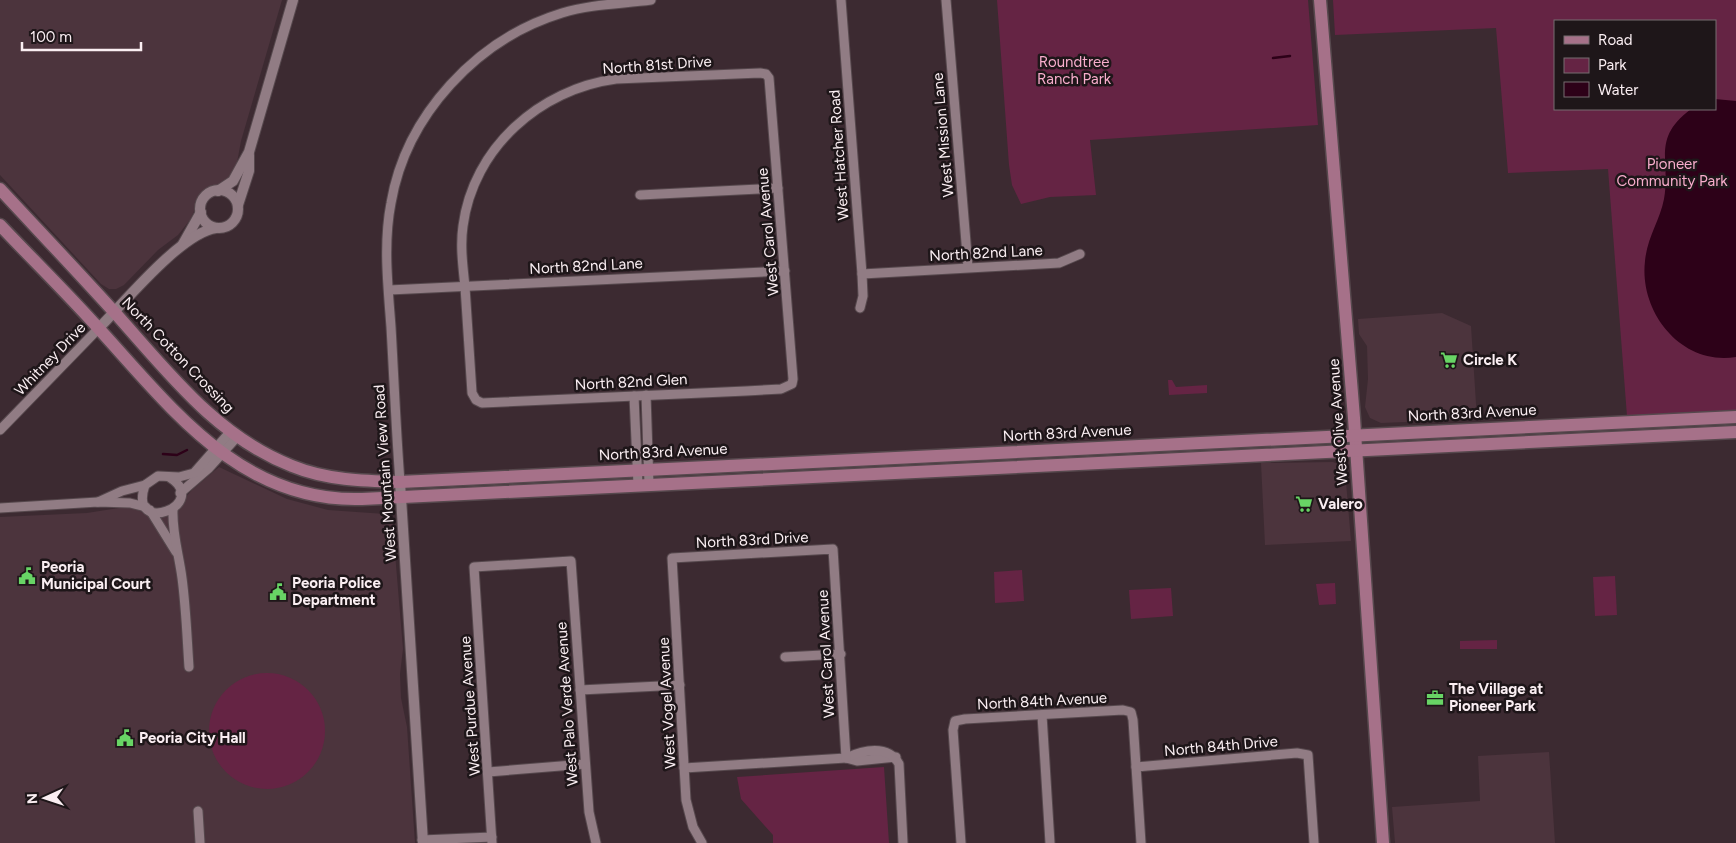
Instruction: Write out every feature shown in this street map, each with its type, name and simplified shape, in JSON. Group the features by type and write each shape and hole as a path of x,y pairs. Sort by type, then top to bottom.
{"main road":[{"name":"West Olive Avenue","path":"1320,0 1355,435 1383,843"},
{"name":"North Cotton Crossing","path":"0,189 194,399 233,435 271,457 304,470 347,480 400,482"},
{"path":"0,225 99,328 176,413 219,451 261,477 281,486 311,494 346,499 401,497"},
{"name":"North 83rd Avenue","path":"400,482 1736,417"},
{"path":"1610,422 1611,438"},
{"name":"North 83rd Avenue","path":"401,497 1356,449 1736,432"},
{"path":"1146,445 1146,460"},
{"path":"304,470 306,484 311,494"}],"street":[{"path":"99,328 182,244 201,212 204,199 233,181 249,152 293,0"},
{"name":"West Mountain View Road","path":"423,842 389,290 387,247 390,203 404,157 412,139 431,109 452,82 467,68 498,44 521,31 561,14 582,8 651,0"},
{"name":"West Hatcher Road","path":"841,0 862,274 863,296 860,308"},
{"name":"West Mission Lane","path":"946,0 968,267"},
{"name":"North 81st Drive","path":"464,286 463,227 474,187 499,143 524,118 552,99 593,83 616,79 766,74"},
{"name":"West Carol Avenue","path":"766,74 769,78 794,379 787,386"},
{"path":"182,244 208,229 225,227 233,222 249,171 249,152"},
{"path":"640,195 778,188"},
{"path":"218,190 233,196 238,205"},
{"path":"201,212 208,224 216,228"},
{"name":"North 82nd Lane","path":"862,274 1059,263 1080,254"},
{"name":"North 82nd Lane","path":"389,290 785,271"},
{"name":"North 82nd Glen","path":"464,286 472,393 476,400 482,403 782,389 787,386"},
{"name":"Whitney Drive","path":"0,430 99,328"},
{"path":"643,469 646,395"},
{"path":"634,396 644,485"},
{"path":"180,494 233,435"},
{"path":"98,502 145,484 158,476 186,476 194,473 219,451"},
{"path":"0,508 98,502 130,503 162,514 173,510 180,500 177,484 169,477"},
{"path":"145,484 142,497 176,552 184,596 189,667"},
{"path":"173,510 178,543 176,552"},
{"name":"West Carol Avenue","path":"833,549 846,758"},
{"name":"North 83rd Drive","path":"672,558 833,549"},
{"name":"West Vogel Avenue","path":"672,558 684,768 690,816 702,843"},
{"name":"West Palo Verde Avenue","path":"474,567 572,561 589,812 596,843"},
{"name":"West Purdue Avenue","path":"474,567 492,840"},
{"path":"785,656 841,654"},
{"path":"580,690 680,685"},
{"name":"North 84th Avenue","path":"961,843 953,730 955,722 965,718 1123,710 1131,712 1136,767"},
{"path":"1042,715 1050,843"},
{"path":"684,768 846,758 860,752 882,750 896,757 899,764 903,843"},
{"name":"North 84th Drive","path":"1136,767 1297,753 1308,755 1314,843"},
{"path":"488,772 585,764"},
{"path":"1136,767 1141,843"},
{"path":"198,811 200,843"},
{"path":"423,842 492,840"}],"shaded area":[{"path":"0,0 282,0 241,141 236,168 226,181 196,207 190,220 178,235 158,250 124,285 116,289 109,289 101,284 0,175"},
{"path":"1442,313 1471,326 1477,419 1381,423 1370,418 1365,407 1368,379 1367,346 1359,334 1358,319"},
{"path":"1333,462 1342,466 1345,470 1351,541 1265,545 1261,463"},
{"path":"219,467 287,499 328,510 385,514 392,517 403,649 400,674 401,698 407,727 415,843 0,843 0,517 87,513 135,507 147,513 152,519 163,517 171,514 192,490"},
{"path":"1549,752 1555,843 1395,843 1392,807 1480,801 1478,756"}],"green space":[{"name":"Roundtree Ranch Park","path":"997,0 1308,0 1318,125 1090,140 1096,195 1050,197 1021,204 1012,185 1009,165"},
{"name":"Pioneer Community Park","path":"1333,0 1736,0 1736,411 1627,416 1608,169 1508,173 1496,28 1335,35"},
{"path":"1168,380 1172,380 1176,387 1207,385 1207,393 1169,395"},
{"path":"1022,570 1024,601 995,603 994,572"},
{"path":"1615,576 1617,615 1595,616 1593,577"},
{"path":"1335,583 1336,604 1319,605 1316,584"},
{"path":"1171,588 1173,616 1131,619 1129,590"},
{"path":"1497,640 1497,649 1460,649 1460,641"},
{"path":"267,673 289,678 308,690 320,709 325,731 320,753 308,772 289,784 267,789 245,784 226,772 214,753 209,731 214,709 226,690 245,678"},
{"path":"884,767 889,843 773,843 773,835 741,799 737,777"}],"water":[{"path":"1716,99 1736,101 1736,357 1716,358 1698,353 1681,344 1668,332 1657,316 1649,299 1645,280 1646,253 1664,199 1667,140 1671,130 1690,110 1716,110"}],"waterway":[{"path":"1273,58 1290,56"},
{"path":"163,454 177,455 187,450"}],"place":[{"name":"Circle K","path":"1449,360"},
{"name":"Valero","path":"1304,504"},
{"name":"Peoria Municipal Court","path":"27,576"},
{"name":"Peoria Police Department","path":"278,592"},
{"name":"The Village at Pioneer Park","path":"1435,698"},
{"name":"Peoria City Hall","path":"125,738"}]}
